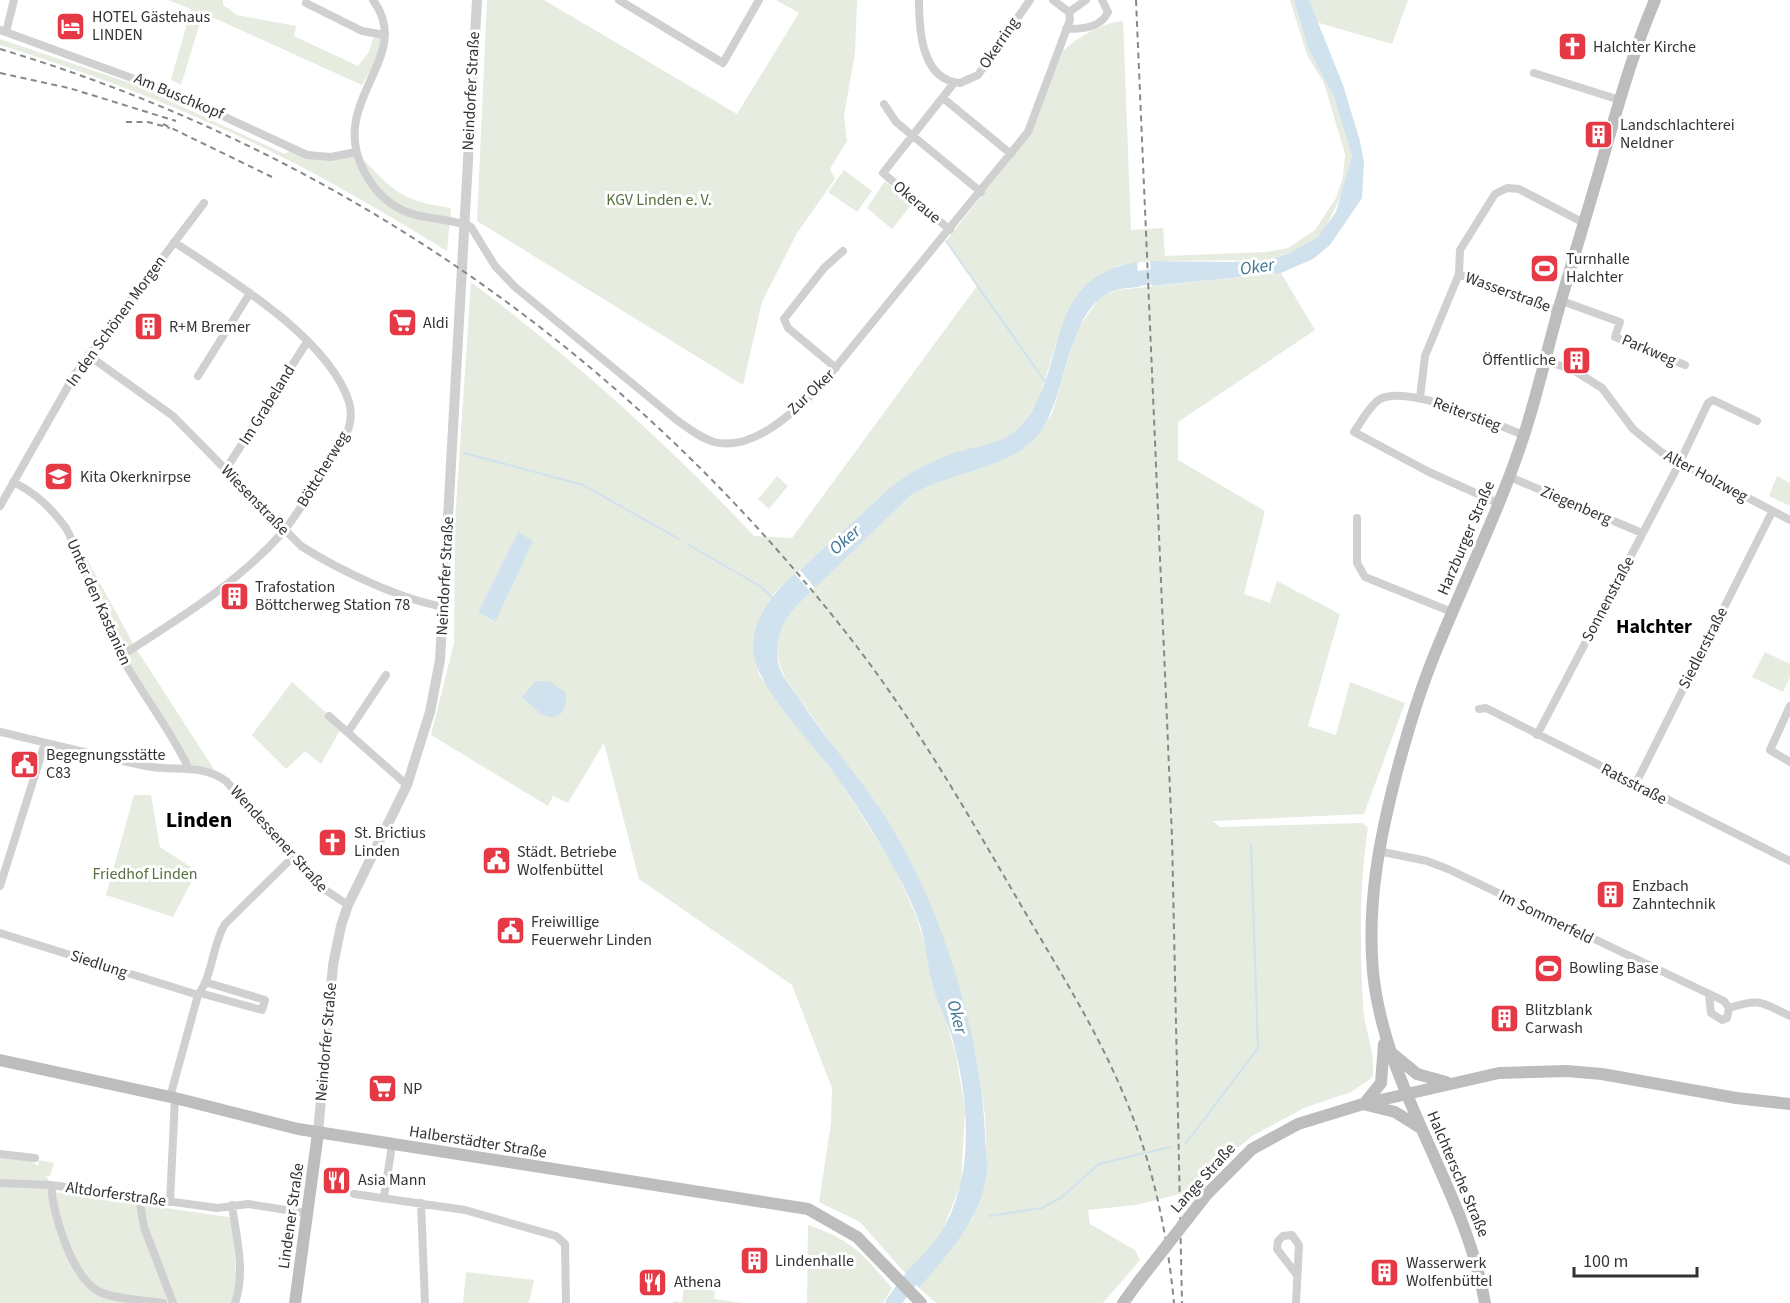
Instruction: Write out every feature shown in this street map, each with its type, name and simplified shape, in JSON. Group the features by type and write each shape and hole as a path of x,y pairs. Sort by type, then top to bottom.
{"main road":[{"name":"Harzburger Straße","path":"1406,1094 1384,1033 1377,1001 1371,939 1373,886 1378,851 1415,706 1452,612 1500,504 1524,435 1620,100 1655,0"},
{"path":"1384,1033 1384,1066 1381,1083 1363,1104 1395,1112 1420,1128"},
{"path":"1390,1050 1401,1063 1417,1074 1450,1083"},
{"name":"Halberstädter Straße","path":"0,1060 318,1133 787,1204 821,1214 857,1237 921,1303"},
{"name":"Lange Straße","path":"1123,1303 1207,1194 1252,1149 1298,1124 1363,1104 1499,1073 1567,1071 1602,1074 1736,1098 1790,1104"},
{"name":"Halchtersche Straße","path":"1406,1094 1464,1224 1485,1303"},
{"name":"Lindener Straße","path":"295,1303 318,1133"}],"street":[{"path":"3,31 14,0"},
{"path":"373,0 383,18 385,35 380,60 360,99 355,118 356,152 370,182 382,196 399,208 424,218 464,224"},
{"name":"Neindorfer Straße","path":"318,1133 333,965 348,905 407,785 430,712 441,660 477,0"},
{"path":"620,0 723,63 759,0"},
{"path":"913,136 954,83 938,72 925,53 920,38 919,0"},
{"name":"Okerring","path":"954,83 966,82 978,75 1030,0"},
{"path":"1053,0 1069,12 1086,0"},
{"path":"1066,29 1099,24 1108,12 1102,0"},
{"path":"306,3 362,31 385,35"},
{"name":"Zur Oker","path":"464,224 477,233 495,266 515,287 678,421 712,441 735,442 761,433 796,410 836,369 1011,154 1034,121 1066,29 1069,12"},
{"name":"Am Buschkopf","path":"3,31 173,93 308,154 331,157 356,152"},
{"path":"1534,74 1620,100"},
{"path":"943,98 1011,154"},
{"path":"884,104 896,122 981,192"},
{"name":"Okeraue","path":"913,136 883,173 950,230"},
{"path":"1420,398 1425,356 1459,274 1460,250 1496,194 1502,189 1519,189 1584,223"},
{"name":"In den Schönen Morgen","path":"0,506 88,356 204,203"},
{"name":"Böttcherweg","path":"121,656 206,600 284,531 343,442 351,413 343,389 307,342 250,293 174,242"},
{"path":"836,369 788,328 784,319 824,268 843,251"},
{"name":"Wasserstraße","path":"1459,274 1560,306"},
{"path":"198,376 250,293"},
{"name":"Parkweg","path":"1560,306 1620,322 1615,337 1685,366"},
{"name":"Im Grabeland","path":"226,469 307,342"},
{"name":"Wiesenstraße","path":"88,356 173,416 284,531 320,558 411,599 445,608"},
{"name":"Alter Holzweg","path":"1545,360 1575,371 1602,388 1639,435 1679,464 1790,520"},
{"name":"Reiterstieg","path":"1500,504 1429,472 1354,432 1379,400 1391,397 1420,398 1524,435"},
{"name":"Sonnenstraße","path":"1536,735 1679,464 1708,403 1713,400 1757,421"},
{"name":"Ziegenberg","path":"1510,477 1642,533"},
{"name":"Unter den Kastanien","path":"13,482 31,490 53,510 66,528 121,656 151,706 177,742 188,767"},
{"name":"Siedlerstraße","path":"1635,785 1772,512"},
{"path":"1357,519 1357,563 1365,577 1452,612"},
{"path":"348,732 386,675"},
{"path":"1790,706 1770,750 1790,762"},
{"name":"Ratsstraße","path":"1479,709 1486,708 1790,861"},
{"path":"329,716 407,785"},
{"name":"Wendessener Straße","path":"0,732 147,766 188,767 204,770 226,781 321,887 348,905"},
{"path":"0,886 45,742"},
{"name":"Im Sommerfeld","path":"1378,851 1427,861 1448,869 1724,1001 1729,1008"},
{"path":"170,1202 173,1098 199,994 225,924 292,856"},
{"name":"Siedlung","path":"0,933 199,994 262,1010 265,1000 205,982"},
{"path":"1710,995 1712,1013 1716,1018 1722,1020 1727,1018 1729,1008 1752,1000 1790,1016"},
{"path":"384,1197 392,1145"},
{"path":"0,1154 35,1158"},
{"name":"Altdorferstraße","path":"0,1183 51,1185 217,1208 248,1204 306,1213"},
{"path":"51,1185 56,1215 64,1238 86,1280 104,1293 164,1303"},
{"path":"354,1194 421,1203 500,1218 562,1239 565,1244 566,1303"},
{"path":"139,1197 144,1227 173,1303"},
{"path":"421,1203 425,1303"},
{"path":"232,1205 240,1263 239,1291 235,1303"},
{"path":"1296,1303 1297,1275"}],"green space":[{"path":"168,0 223,0 223,5 237,15 296,26 294,36 358,66 369,52 374,35 385,35 374,66 362,85 203,13 181,85 171,80 191,9"},
{"name":"KGV Linden e. V.","path":"487,0 544,0 737,114 799,13 776,0 857,0 855,52 844,116 847,141 830,169 835,179 797,233 762,302 743,385 477,221"},
{"path":"1290,0 1294,0 1308,48 1334,97 1352,156 1343,191 1326,227 1318,237 1288,254 1266,260 1150,261 1117,266 1058,338 1039,398 1022,425 1008,437 992,445 963,450 862,514 774,593 763,611 756,633 754,653 759,675 836,776 893,864 917,918 956,1055 965,1110 961,1184 942,1231 928,1251 905,1273 860,1222 819,1202 831,1123 832,1088 792,985 639,879 604,743 568,803 553,796 548,806 431,735 454,643 455,521 471,282 546,341 618,403 754,536 792,538 977,286 946,241 1031,133 1063,51 1091,32 1123,21 1131,230 1163,228 1165,256 1267,252 1288,248 1315,230 1336,198 1343,177 1345,154 1324,83 1307,55","holes":["519,532 494,622 478,612"]},
{"path":"1309,0 1408,0 1392,44 1316,22"},
{"path":"0,39 133,84 285,154 293,148 307,155 356,152 387,184 407,197 451,208 447,251 341,188 243,138 140,94 0,45"},
{"path":"844,170 872,191 857,212 828,192"},
{"path":"885,181 912,204 892,229 867,208"},
{"path":"1281,273 1315,330 1178,422 1178,460 1265,511 1244,594 1270,603 1277,581 1340,614 1308,726 1336,735 1350,682 1405,703 1364,814 1213,821 1220,827 1362,823 1368,827 1363,872 1361,939 1363,1006 1372,1051 1372,1078 1351,1092 1306,1107 1252,1136 1187,1192 1136,1205 1088,1210 1090,1224 1135,1250 1140,1260 1103,1303 936,1303 919,1288 972,1219 987,1172 985,1116 978,1066 966,1013 941,936 898,837 787,681 781,669 777,648 781,630 800,602 911,495 926,486 1026,447 1052,414 1077,330 1100,297 1117,290"},
{"path":"777,476 788,486 769,509 758,499"},
{"path":"1777,476 1790,483 1790,506 1769,496"},
{"path":"74,542 83,552 135,647 217,774 188,767 121,656"},
{"path":"1765,652 1790,664 1790,677 1783,692 1752,677"},
{"path":"292,682 342,727 321,764 305,751 286,769 252,735"},
{"name":"Friedhof Linden","path":"134,795 151,795 160,847 197,871 173,917 106,895"},
{"path":"0,1156 28,1159 38,1166 39,1160 54,1163 50,1176 46,1176 49,1180 47,1191 229,1217 232,1221 238,1303 0,1303"},
{"path":"808,1225 836,1236 856,1249 873,1266 892,1288 883,1303 807,1303"},
{"path":"466,1272 534,1280 529,1303 463,1303"},
{"path":"684,1287 715,1291 714,1299 743,1303 673,1303 673,1301 682,1302"}],"water":[{"path":"1294,0 1309,0 1343,85 1364,162 1362,198 1330,245 1313,259 1281,273 1152,286 1150,261 1266,260 1288,254 1318,237 1336,212 1352,156 1334,97 1308,48"},
{"path":"1137,262 1139,287 1116,290 1099,299 1087,314 1077,332 1057,397 1038,435 1026,446 996,463 926,487 911,495 815,588 800,570 886,491 916,470 936,460 997,442 1018,429 1038,399 1062,326 1072,304 1086,285 1107,271"},
{"path":"518,532 533,541 495,622 478,612"},
{"path":"795,574 811,592 796,607 780,632 777,651 779,667 807,711 876,803 898,837 918,876 952,962 975,1052 982,1095 987,1163 984,1189 962,1235 919,1288 905,1273 929,1249 941,1232 960,1186 966,1135 962,1083 951,1034 933,986 917,916 900,880 881,846 828,765 790,719 767,686 754,656 753,644 758,621 770,600"},
{"path":"536,681 551,682 566,693 564,708 554,718 542,715 522,697"}],"waterway":[{"path":"946,241 1046,383"},
{"name":"Oker","path":"1120,281 1171,274"},
{"path":"464,453 583,485 679,539"},
{"path":"687,544 760,586 773,598"},
{"path":"1186,1143 1258,1048 1251,844"},
{"path":"989,1216 1042,1208 1062,1197 1099,1164 1170,1147"},
{"name":"Oker","path":"893,1303 910,1280 926,1268"}],"railway":[{"path":"1136,0 1172,837 1182,1303"},
{"path":"0,49 126,92 247,145 363,208 474,278 578,358 677,445 769,540 854,643 919,735 1086,1017 1112,1067 1142,1144 1157,1196 1174,1303"},
{"path":"0,73 69,88 176,121"},
{"path":"126,122 148,122 170,128"},
{"path":"163,124 272,177"}],"place":[{"name":"HOTEL Gästehaus LINDEN","path":"71,26"},
{"name":"Halchter Kirche","path":"1572,47"},
{"name":"Landschlachterei Neldner","path":"1599,134"},
{"name":"Turnhalle Halchter","path":"1545,268"},
{"name":"Aldi","path":"402,323"},
{"name":"R+M Bremer","path":"148,327"},
{"name":"Öffentliche","path":"1577,360"},
{"name":"Kita Okerknirpse","path":"59,477"},
{"name":"Trafostation Böttcherweg Station 78","path":"234,596"},
{"name":"Begegnungsstätte C83","path":"25,764"},
{"name":"St. Brictius Linden","path":"333,842"},
{"name":"Städt. Betriebe Wolfenbüttel","path":"496,861"},
{"name":"Enzbach Zahntechnik","path":"1611,895"},
{"name":"Freiwillige Feuerwehr Linden","path":"510,931"},
{"name":"Bowling Base","path":"1548,968"},
{"name":"Blitzblank Carwash","path":"1504,1019"},
{"name":"NP","path":"382,1089"},
{"name":"Asia Mann","path":"337,1180"},
{"name":"Lindenhalle","path":"754,1261"},
{"name":"Wasserwerk Wolfenbüttel","path":"1385,1272"},
{"name":"Athena","path":"653,1282"}],"district":[{"name":"Halchter","path":"1654,627"},
{"name":"Linden","path":"199,820"}]}
